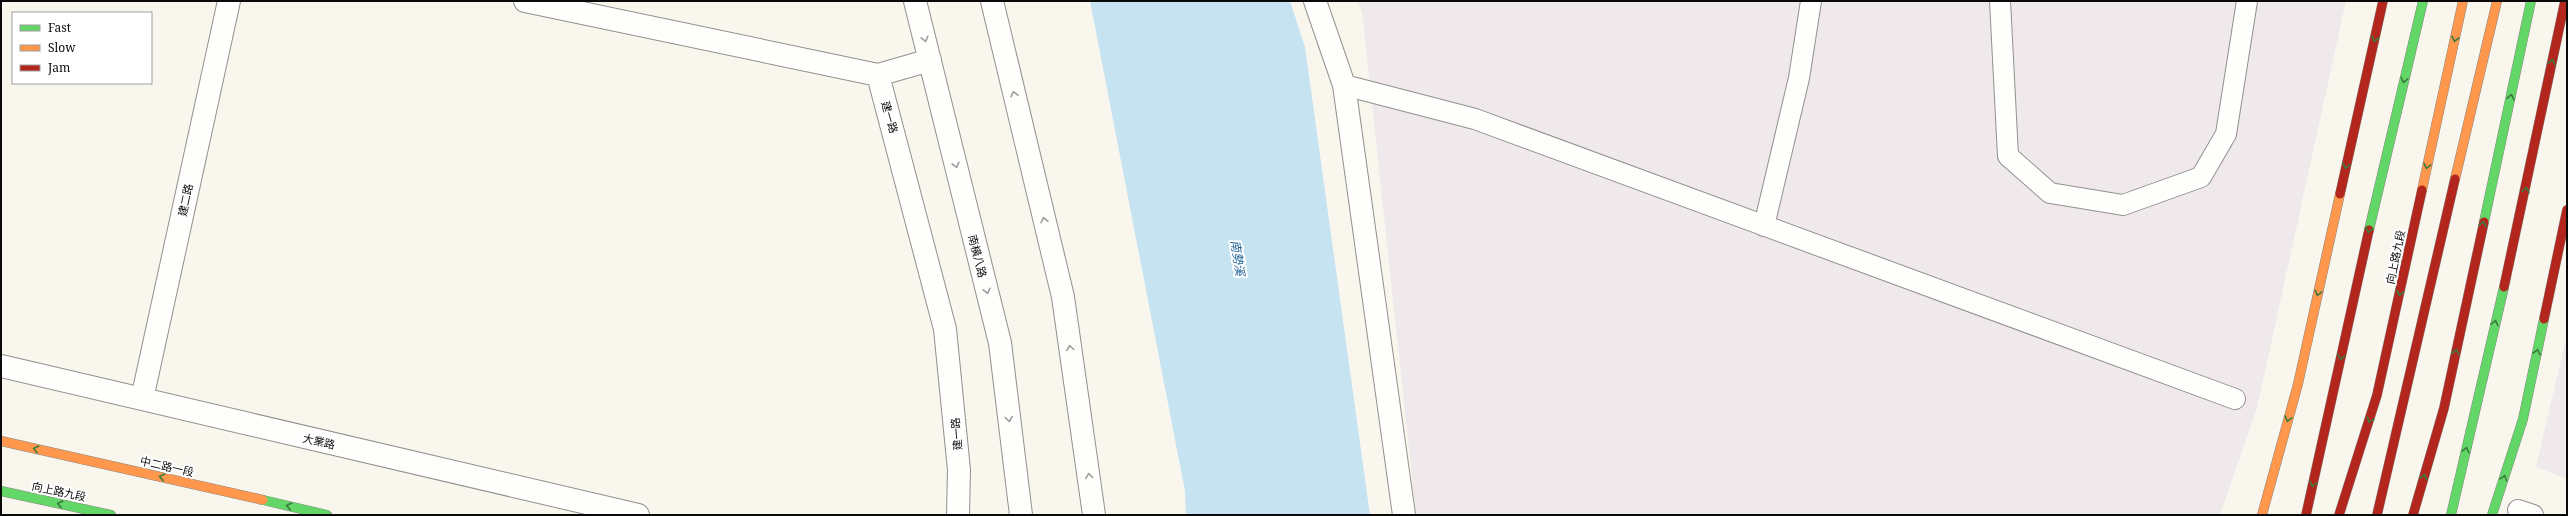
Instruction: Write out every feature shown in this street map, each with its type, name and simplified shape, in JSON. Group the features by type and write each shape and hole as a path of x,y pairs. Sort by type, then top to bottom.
{"main road":[{"path":"2262,515 2298,384 2383,1"},
{"path":"2306,515 2377,192 2423,1"},
{"name":"向上路九段","path":"2339,515 2377,395 2463,1"},
{"path":"2377,515 2497,1"},
{"path":"2413,515 2444,408 2531,1"},
{"path":"2451,515 2518,228 2565,1"},
{"path":"2492,515 2523,419 2567,210"},
{"name":"中二路一段","path":"1,441 327,515"},
{"name":"向上路九段","path":"1,491 112,515"}],"street":[{"name":"建二路","path":"142,399 229,1"},
{"path":"525,1 878,75 930,60"},
{"name":"南橫八路","path":"915,1 1000,344 1021,515"},
{"path":"992,1 1062,297 1094,515"},
{"path":"1316,1 1344,85 1404,515"},
{"name":"建一路","path":"878,75 946,330 950,360 959,470 958,515"},
{"name":"大業路","path":"1,366 638,515"}],"lane":[{"path":"1764,226 1799,78 1811,1"},
{"path":"2000,1 2008,156 2050,193 2123,205 2201,177 2226,134 2247,1"},
{"path":"1344,85 1475,119 2235,399"}],"shaded area":[{"path":"1358,1 2346,1 2257,408 2220,515 1416,515 1362,12"},
{"path":"2567,334 2567,479 2536,467"}],"water":[{"name":"南勢溪","path":"1090,1 1290,1 1305,47 1370,515 1186,515 1185,491"}],"traffic: fast":[{"path":"2369,230 2423,1"},
{"path":"2484,222 2531,1"},
{"path":"2451,515 2504,287"},
{"path":"2492,515 2523,419 2544,319"},
{"path":"1,491 111,515"},
{"path":"263,500 327,515"}],"traffic: slow":[{"path":"2422,190 2463,1"},
{"path":"2455,179 2497,1"},
{"path":"2262,515 2298,384 2340,194"},
{"path":"1,441 263,500"}],"traffic: jam":[{"path":"2340,194 2383,1"},
{"path":"2504,287 2565,1"},
{"path":"2377,515 2455,179"},
{"path":"2339,515 2377,395 2422,190"},
{"path":"2544,319 2567,210"},
{"path":"2413,515 2444,408 2484,222"},
{"path":"2306,515 2369,230"}]}
